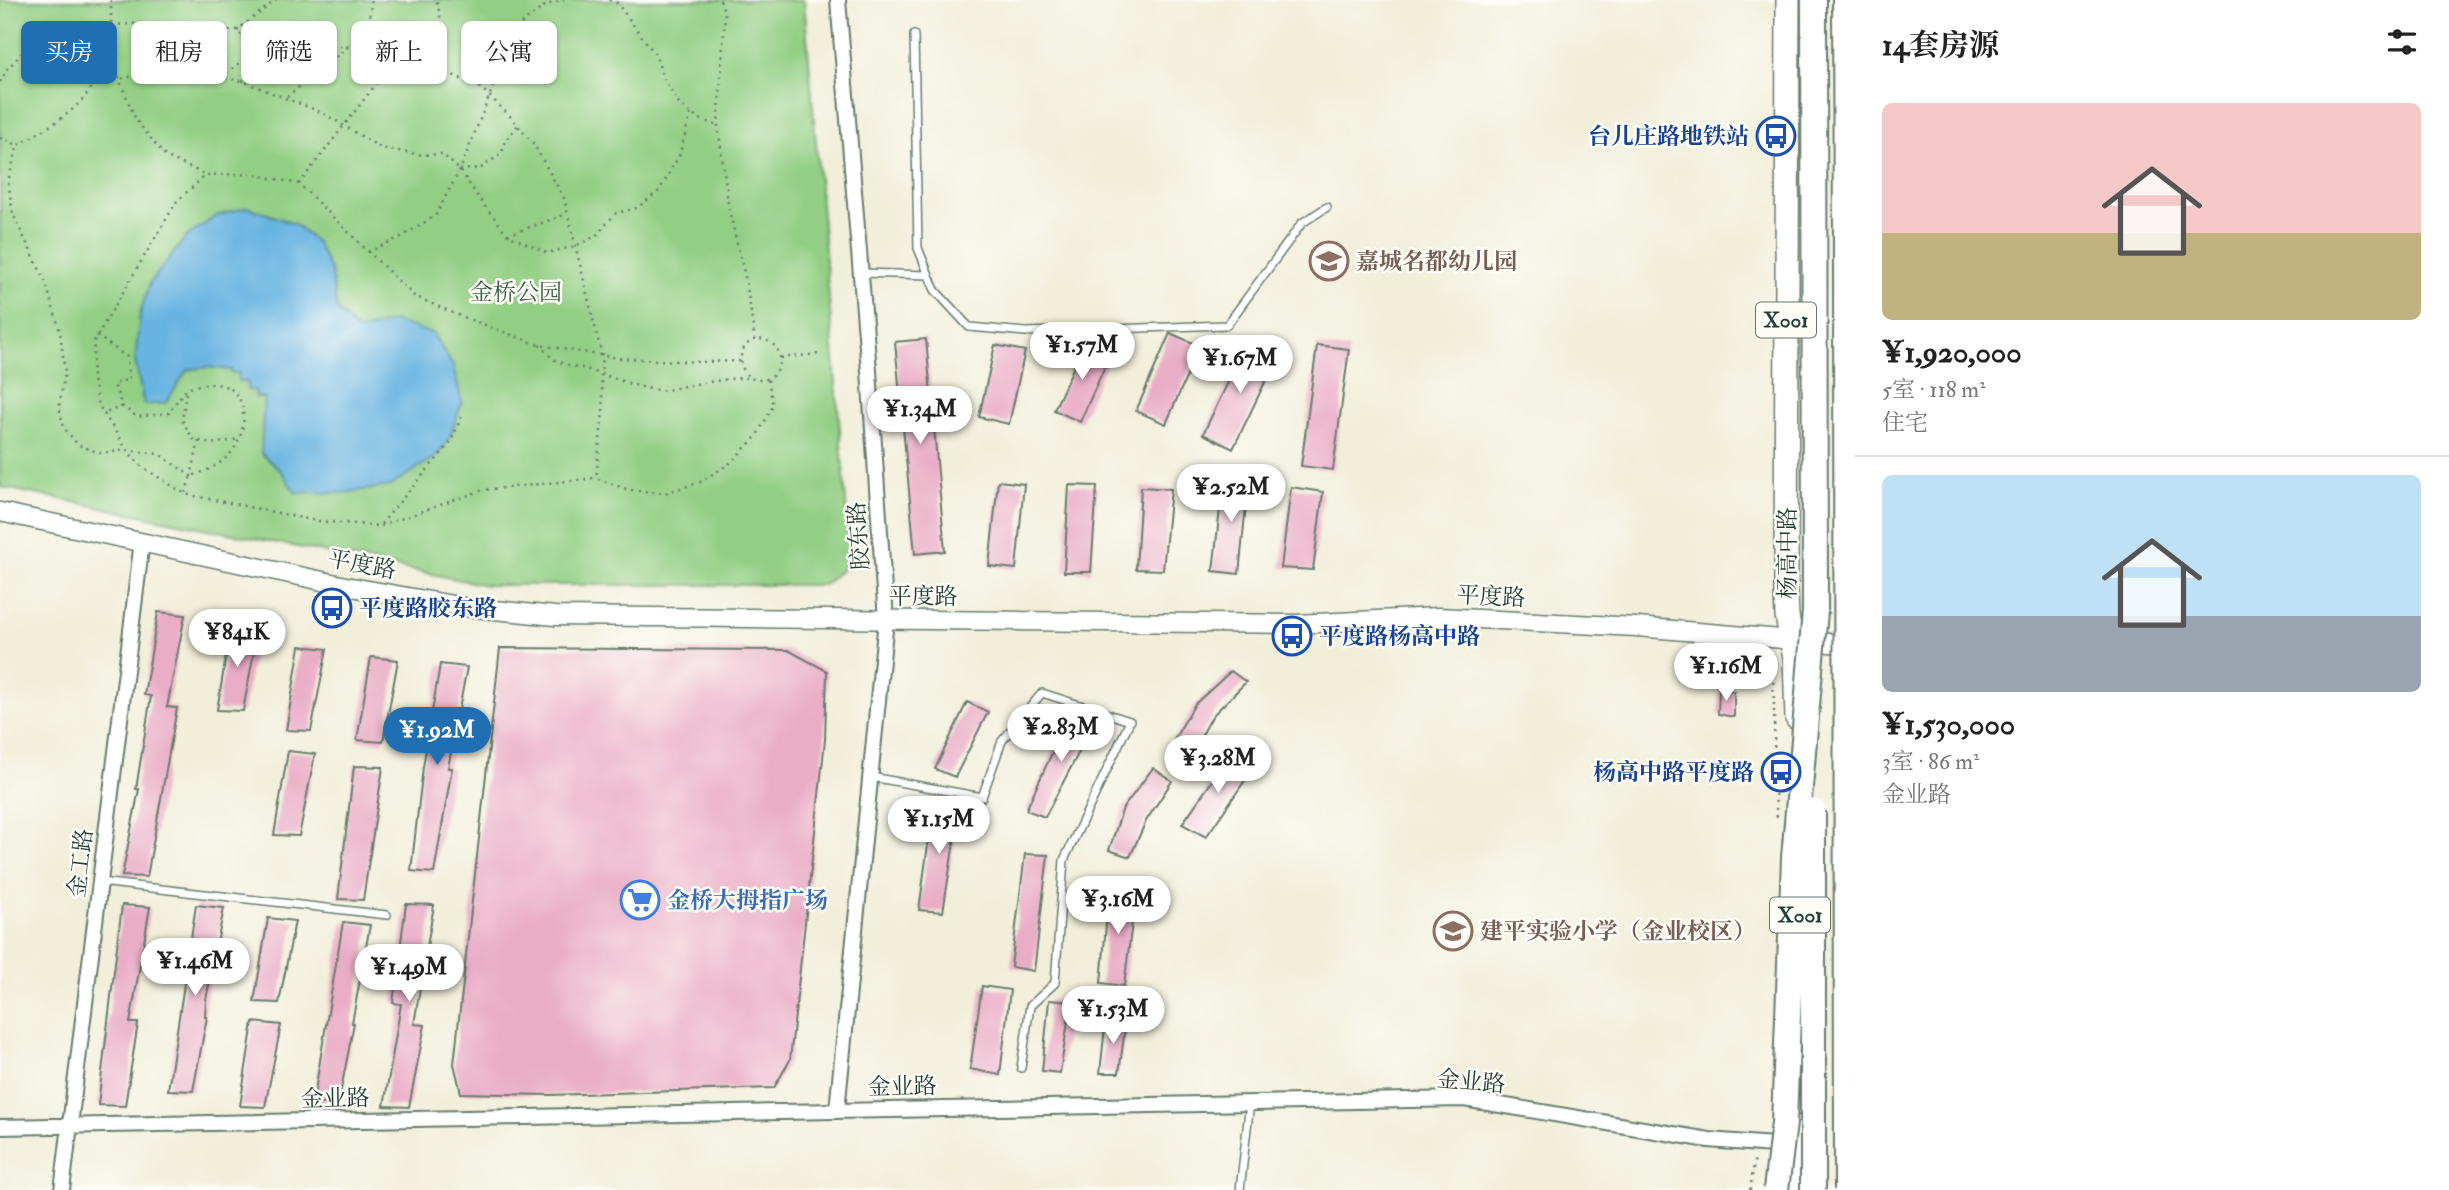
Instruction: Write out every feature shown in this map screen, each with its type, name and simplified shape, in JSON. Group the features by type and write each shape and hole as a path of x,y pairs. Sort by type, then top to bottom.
{"highway":[{"path":"1804,0 1815,113"},
{"name":"杨高中路","path":"1813,1190 1814,0"},
{"name":"X001","path":"1845,0 1847,1190"},
{"path":"1776,1190 1784,1123 1794,858 1815,611"},
{"path":"1846,751 1854,955"}],"main road":[{"name":"杨高中路","path":"1788,0 1786,591 1795,658 1799,774 1801,1147 1798,1190"}],"street":[{"name":"胶东路","path":"837,1110 886,620 838,0"},
{"name":"平度路","path":"0,512 346,586 464,607 555,615 1296,624 1438,617 1637,627 1854,645"},
{"name":"金工路","path":"62,1190 142,541"},
{"name":"金业路","path":"0,1127 1464,1099 1709,1140 1801,1147"}],"lane":[{"path":"914,35 918,248 935,290 969,327 1026,332 1227,325 1302,223 1327,207"},
{"path":"860,273 929,275"},
{"path":"871,777 982,797 1002,741 1042,693 1130,721 1064,860 1055,983 1030,1006 1021,1068"},
{"path":"100,882 387,915"},
{"path":"1240,1190 1250,1102"}],"path":[{"path":"111,0 111,21"},
{"path":"237,30 276,0"},
{"path":"370,21 372,0"},
{"path":"436,0 441,21"},
{"path":"368,252 401,237 435,216 460,170 506,54 521,24 546,5 564,0"},
{"path":"608,0 617,4 655,54 664,79 679,104 718,126"},
{"path":"617,4 623,0"},
{"path":"720,0 725,13 718,126 729,210 746,280 755,340"},
{"path":"237,30 241,35"},
{"path":"227,31 237,30 313,49 350,45"},
{"path":"286,97 350,45"},
{"path":"0,82 7,69 21,54"},
{"path":"117,61 120,79 136,120 165,156 206,175 252,174 299,184 414,296 539,345 602,355 699,362 740,361"},
{"path":"227,73 241,62"},
{"path":"447,72 481,88 518,125 533,143 564,198 602,355 603,411 596,478"},
{"path":"117,80 131,77"},
{"path":"93,84 85,98 65,117 18,145 8,181 13,214 45,281 60,331 65,372 58,407 64,428 78,445 100,453 127,450 159,454 191,476"},
{"path":"250,84 345,124 381,148 423,155 442,154 460,170 508,235 547,253 575,246 596,236 616,213 637,208 659,191 679,156 691,113"},
{"path":"299,184 376,84"},
{"path":"460,170 481,168 502,153 505,141 518,125"},
{"path":"0,138 18,145"},
{"path":"206,175 177,201 94,341 92,376 103,414 141,466 185,494 317,521 380,526 483,490 596,478 629,489 665,493 700,482 729,464 756,437 773,406 768,379"},
{"path":"508,235 568,214"},
{"path":"97,336 127,357 129,379 114,384 122,407 137,417 169,413 186,390 202,384 218,384 235,391 243,403 244,420 240,439 228,456 209,470 191,476"},
{"path":"755,340 775,345 780,358 778,370 768,379 755,380 744,373 740,361 743,348 755,340"},
{"path":"539,345 555,360 660,391 749,377"},
{"path":"780,358 819,354"},
{"path":"186,390 182,420 193,439 211,444 240,439"},
{"path":"103,414 122,407"},
{"path":"380,526 451,442 462,415"},
{"path":"185,494 199,441"},
{"path":"1750,1190 1757,1144"}],"green space":[{"name":"金桥公园","path":"0,0 804,0 851,562 824,585 486,585 0,487"}],"water":[{"path":"248,207 295,224 317,243 331,272 337,310 358,331 394,321 433,334 453,366 462,402 450,437 438,455 390,486 343,493 295,492 281,471 261,453 264,397 255,397 255,390 247,390 248,382 238,381 239,373 231,373 231,370 205,367 187,370 166,403 144,405 135,361 140,314 150,283 186,237 216,216"}],"building":[{"path":"1170,333 1200,346 1166,424 1136,411"},
{"path":"926,339 945,551 915,554 895,342"},
{"path":"1248,341 1278,355 1233,449 1203,434"},
{"path":"1085,342 1111,353 1080,422 1054,410"},
{"path":"995,345 1025,351 1009,424 979,417"},
{"path":"1317,345 1349,349 1333,470 1301,466"},
{"path":"1224,473 1249,476 1239,574 1213,571"},
{"path":"998,481 1024,484 1016,569 989,566"},
{"path":"1069,485 1097,486 1091,572 1064,572"},
{"path":"1141,487 1171,489 1163,570 1136,569"},
{"path":"1291,487 1323,492 1313,570 1281,568"},
{"path":"158,612 185,615 167,707 177,708 147,877 122,876 139,789 136,789 151,696 144,695"},
{"path":"231,626 258,630 243,711 217,710"},
{"path":"300,646 327,649 311,731 286,730"},
{"name":"金桥大拇指广场","path":"500,648 788,650 827,671 825,740 790,1060 774,1088 549,1095 461,1093 454,1064"},
{"path":"371,657 398,660 383,742 357,740"},
{"path":"440,664 467,667 448,768 452,768 434,873 411,871 423,767"},
{"path":"1231,671 1246,682 1213,715 1190,756 1170,746 1195,704"},
{"path":"1719,690 1734,692 1734,717 1718,714"},
{"path":"967,702 988,712 955,777 935,769"},
{"path":"1081,714 1099,723 1079,752 1045,817 1026,810 1057,742"},
{"path":"288,751 315,754 299,836 274,835"},
{"path":"1231,754 1255,766 1206,837 1182,824"},
{"path":"354,766 383,767 363,900 338,899"},
{"path":"1153,768 1172,781 1146,821 1130,857 1109,850 1123,808"},
{"path":"934,801 960,804 943,912 919,910"},
{"path":"1025,854 1048,855 1034,971 1011,967"},
{"path":"1109,890 1136,891 1124,986 1101,983"},
{"path":"406,904 434,905 414,1024 425,1025 409,1107 384,1106 401,1004 393,1003"},
{"path":"122,905 150,907 130,1023 138,1023 125,1106 98,1105"},
{"path":"196,905 224,908 206,1000 207,1017 193,1091 168,1090"},
{"path":"268,918 295,921 279,1003 254,1002"},
{"path":"343,922 370,925 354,1023 338,1105 313,1103"},
{"path":"982,986 1010,990 1000,1075 970,1069"},
{"path":"1049,1000 1071,1002 1060,1073 1042,1071"},
{"path":"1106,1018 1126,1021 1119,1073 1100,1073"},
{"path":"253,1022 281,1025 265,1107 240,1106"}],"place":[{"name":"台儿庄路地铁站","path":"1776,136"},
{"name":"嘉城名都幼儿园","path":"1329,261"},
{"name":"平度路胶东路","path":"332,608"},
{"name":"平度路杨高中路","path":"1292,636"},
{"name":"杨高中路平度路","path":"1781,772"},
{"name":"金桥大拇指广场","path":"640,900"},
{"name":"建平实验小学（金业校区）","path":"1453,931"}]}
